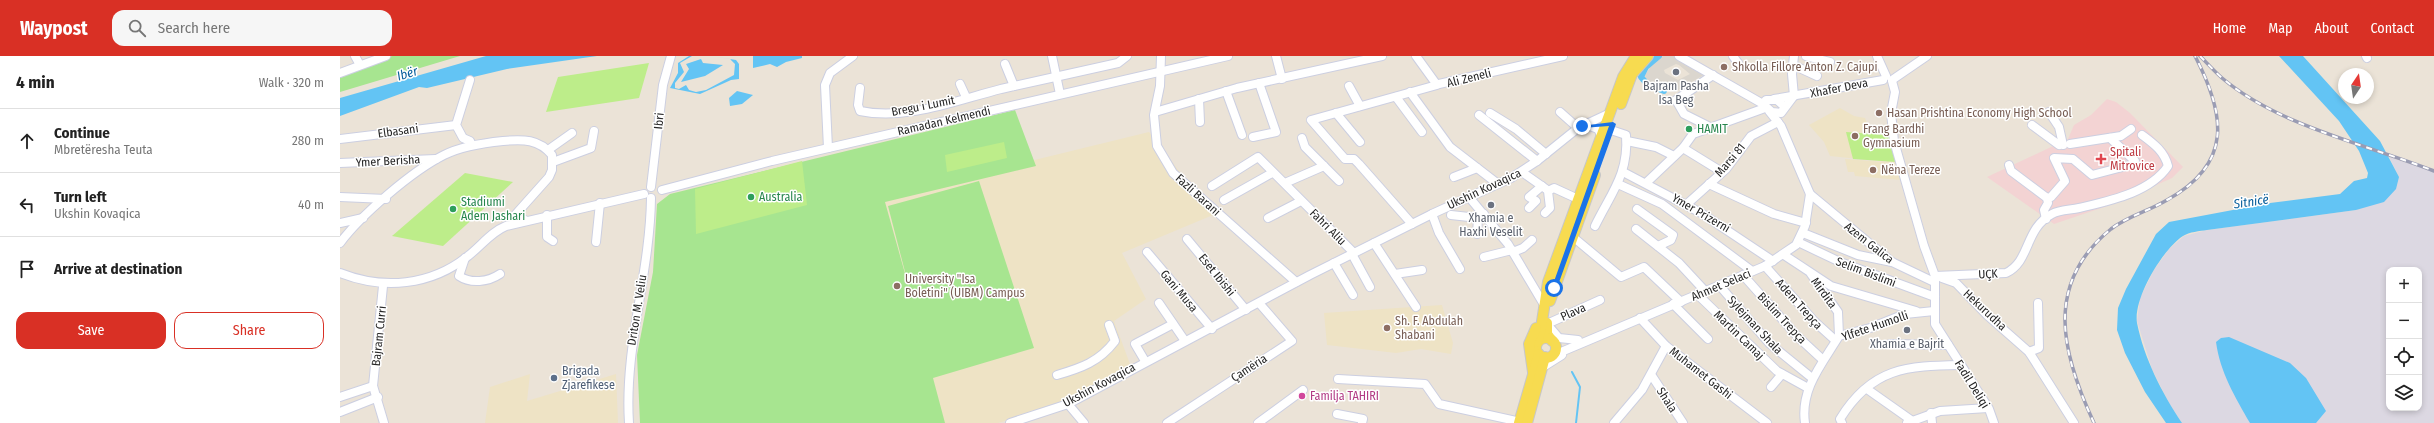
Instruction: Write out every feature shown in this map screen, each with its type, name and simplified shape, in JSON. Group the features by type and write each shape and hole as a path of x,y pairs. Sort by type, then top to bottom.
{"main road":[{"path":"1628,76 1629,56"},
{"path":"1523,423 1546,356 1548,334 1547,324 1554,288 1636,56"},
{"path":"1546,356 1529,344 1534,335 1549,278 1602,138 1610,126 1610,113 1628,76 1640,56"},
{"path":"1628,76 1635,71 1648,56"},
{"path":"1543,303 1541,333 1537,342 1543,340 1546,356"}],"street":[{"path":"355,56 360,65"},
{"path":"340,73 386,56"},
{"name":"Ibri","path":"651,187 663,85 671,56"},
{"path":"828,148 825,85 830,73 853,56"},
{"path":"1052,56 1058,77 1060,94"},
{"name":"Bregu i Lumit","path":"860,88 858,105 860,111 867,114 880,114 926,107 1118,63 1127,56"},
{"name":"Fazli Barani","path":"1161,56 1162,71 1155,112 1157,146 1173,173 1296,282"},
{"name":"Ramadan Kelmendi","path":"662,190 828,148 1228,56"},
{"path":"1276,56 1282,79"},
{"path":"1155,112 1226,91 1282,79 1361,58 1382,56"},
{"path":"1412,224 1388,195 1354,159 1345,159 1311,120 1438,84 1416,56"},
{"name":"Ali Zeneli","path":"1438,84 1550,56"},
{"name":"Ali Zeneli","path":"1438,84 1564,56"},
{"path":"1678,56 1742,92 1766,108 1777,113 1784,109"},
{"path":"1733,56 1738,62"},
{"path":"1780,124 1784,109 1794,96 1794,56"},
{"path":"1806,56 1830,62"},
{"path":"1877,56 1895,92 1891,112 1894,141 1935,279"},
{"path":"1888,79 1927,56"},
{"path":"1005,64 1014,86"},
{"path":"1793,65 1817,76"},
{"path":"1710,127 1684,114 1676,100 1713,75"},
{"name":"Xhafer Deva","path":"1772,99 1888,79"},
{"path":"470,80 470,85 456,124 463,138 470,141 472,145"},
{"path":"1253,137 1276,132 1259,83"},
{"name":"Bregu i Lumit","path":"960,84 966,97"},
{"path":"1349,86 1360,106"},
{"path":"1226,91 1242,135"},
{"path":"1410,92 1450,147 1498,184"},
{"path":"1742,92 1782,102 1784,109"},
{"path":"1396,97 1422,132"},
{"path":"1646,183 1683,148 1692,134 1766,108 1772,99"},
{"path":"1199,100 1200,122"},
{"path":"1766,108 1780,124 1804,175 1810,194"},
{"path":"1560,112 1574,130"},
{"path":"2049,112 2057,121 2063,134 2064,144"},
{"path":"1336,113 1360,142"},
{"path":"1490,113 1516,129 1546,154"},
{"name":"Ukshin Kovaqica","path":"1574,130 1603,118 1610,113"},
{"path":"1479,115 1512,139 1524,152 1537,161"},
{"name":"Elbasani","path":"340,139 456,124"},
{"name":"Marsi 81","path":"1687,204 1722,172 1751,136 1780,124"},
{"path":"2032,125 2064,144 2121,136 2131,129"},
{"name":"Ukshin Kovaqica","path":"1010,423 1038,419 1145,361 1212,329 1296,282 1432,214 1522,172 1574,130 1582,126 1610,126"},
{"path":"1590,126 1598,129 1602,138"},
{"path":"1595,226 1624,173 1628,156 1626,135 1610,126"},
{"path":"553,162 591,148 594,131"},
{"path":"548,150 572,133"},
{"name":"UÇK","path":"1935,279 2006,273 2014,269 2034,228 2046,219 2066,209 2113,200 2160,178 2168,166 2167,159 2162,150 2142,135"},
{"path":"1302,138 1305,147 1339,181"},
{"path":"2047,198 2051,197 2065,181 2054,158 2066,155 2071,156 2092,175 2134,164 2130,156 2110,138"},
{"path":"340,243 348,232 386,199 436,159 453,151 472,145 523,139 541,144 548,150 553,162 545,183 521,208 464,258 425,278 383,286 352,280 340,273"},
{"path":"1627,141 1656,147 1674,156"},
{"path":"1683,148 1722,172"},
{"name":"Fahri Aliu","path":"1212,186 1258,158 1353,254"},
{"name":"Ymer Berisha","path":"340,163 436,159"},
{"path":"1285,184 1324,166"},
{"path":"2009,166 2012,171 2047,198 2048,203 2044,210 2046,219"},
{"path":"1454,177 1477,168"},
{"path":"1522,172 1545,188 1550,208 1546,213"},
{"path":"1224,200 1272,173"},
{"name":"Ymer Prizerni","path":"1624,173 1687,204 1734,232 1772,261"},
{"path":"1618,184 1662,204 1752,271"},
{"path":"1709,184 1774,214 1806,223"},
{"path":"647,196 651,187 659,187 662,190"},
{"path":"1529,208 1536,201 1529,197 1545,188 1554,188 1578,199"},
{"path":"496,231 525,220 600,203 647,196 662,190"},
{"name":"Azem Galica","path":"1810,194 1892,262 1935,279"},
{"name":"Ahmet Selaci","path":"1546,356 1592,339 1764,266 1784,254 1798,242 1803,233 1810,194"},
{"name":"Driton M. Veliu","path":"630,423 628,412 631,346 652,224 647,196"},
{"path":"340,197 386,199"},
{"path":"1469,197 1481,216 1513,251 1530,278 1543,303"},
{"name":"Fahri Aliu","path":"1268,218 1301,201"},
{"path":"596,242 600,203"},
{"path":"521,208 516,216 518,219 525,220"},
{"path":"1636,209 1673,235 1671,240 1658,246"},
{"path":"1432,214 1439,233 1460,269"},
{"path":"547,215 547,237 553,241"},
{"path":"1451,215 1481,216"},
{"path":"1477,234 1481,216"},
{"path":"340,223 364,218"},
{"name":"Martin Camaj","path":"1636,229 1693,277 1692,278 1701,293 1761,357 1782,374 1808,388"},
{"path":"1803,233 1881,262 1892,262"},
{"path":"1573,237 1621,277 1644,267 1647,269 1708,339"},
{"name":"Eset Ibishi","path":"1187,239 1246,310"},
{"path":"1484,257 1523,248 1532,240"},
{"name":"Selim Bislimi","path":"1798,242 1853,267 1935,297"},
{"path":"1374,243 1416,307"},
{"name":"Gani Musa","path":"1147,252 1212,329"},
{"path":"1353,254 1370,287"},
{"path":"1784,254 1804,267 1810,274 1842,290 1916,312"},
{"path":"464,258 459,276 464,280 490,281 500,274"},
{"path":"1334,263 1353,295"},
{"name":"Adem Trepça","path":"1764,266 1815,322 1838,338"},
{"path":"1395,274 1422,270"},
{"name":"Mirdita","path":"1810,274 1838,312 1838,338"},
{"name":"Bislim Trepça","path":"1743,275 1797,336 1824,360"},
{"path":"1530,278 1541,284 1549,278"},
{"name":"Fadil Deliqi","path":"1935,279 1935,324 1988,408 1994,423"},
{"name":"Hekurudha","path":"1935,279 1956,283 1987,315 2029,352 2074,423"},
{"name":"Sylejman Shala","path":"1719,285 1769,343 1812,378"},
{"name":"Bajram Curri","path":"373,386 383,286"},
{"name":"Plava","path":"1547,324 1600,300"},
{"path":"1159,303 1185,341"},
{"name":"Çamëria","path":"1167,423 1292,341 1259,303"},
{"path":"2029,352 2039,348 2038,303"},
{"name":"Ylfete Humolli","path":"1805,423 1802,408 1808,388 1812,378 1833,348 1838,338 1916,312 1934,311"},
{"name":"Muhamet Gashi","path":"1640,318 1666,346 1767,423"},
{"path":"1145,361 1135,344 1173,324"},
{"path":"1547,324 1556,338 1565,342 1592,339"},
{"path":"1057,375 1094,364 1105,356 1115,341 1109,325"},
{"path":"1546,356 1592,339"},
{"path":"1890,344 1948,345"},
{"path":"1614,423 1652,376 1656,364 1666,346"},
{"path":"1842,423 1840,419 1843,415 1867,389 1888,372 1901,368 1961,366"},
{"path":"1771,387 1782,374"},
{"name":"Shala","path":"1652,376 1683,423"},
{"path":"1338,379 1425,384 1439,404 1523,423"},
{"path":"340,397 373,386 378,397 384,423"},
{"path":"1867,389 1909,422 1931,413 1952,409 1988,408"},
{"path":"1258,423 1303,390"},
{"path":"340,412 378,397"},
{"path":"1068,404 1084,423"},
{"path":"1931,413 1932,423"},
{"path":"1337,414 1364,419 1362,423"}],"shaded area":[{"path":"1663,56 1689,56 1712,70 1675,92 1660,89 1646,81 1645,75 1651,66","holes":["1676,64 1690,74 1678,80 1665,73 1664,70"]},
{"name":"Spitali Mitrovice","path":"2107,99 2116,102 2130,113 2183,167 2172,178 2119,202 2054,224 1987,177 2068,139 2074,125 2091,115"},
{"name":"Frang Bardhi Gymnasium","path":"1840,108 1854,116 1865,118 1868,126 1889,131 1898,163 1830,156 1824,142 1809,125"},
{"name":"University \"Isa Boletini\" (UIBM) Campus","path":"1149,132 1213,215 1122,253 1146,299 1114,321 1130,364 1067,402 998,423 650,423 736,233"},
{"path":"2389,157 2434,172 2434,423 2182,423 2170,405 2152,369 2137,321 2140,298 2154,270 2169,249 2184,236 2207,230 2356,210 2399,177"},
{"name":"Nëna Tereze","path":"1845,159 1897,163 1901,180 1855,176 1854,172 1848,172"},
{"name":"Sh. F. Abdulah Shabani","path":"1442,305 1453,343 1451,354 1421,349 1396,353 1327,345 1324,313"},
{"path":"530,374 527,401 616,374 618,423 485,423 490,387"}],"green space":[{"path":"392,56 460,56 340,92 340,76"},
{"path":"649,63 639,98 546,112 558,77"},
{"name":"University \"Isa Boletini\" (UIBM) Campus","path":"1015,110 1036,166 885,202 911,295 888,206 979,181 1034,348 933,378 945,423 640,423 637,355 653,272 657,204 670,194"},
{"path":"1846,132 1888,135 1896,162 1853,159"},
{"path":"1004,142 1007,158 947,172 945,155"},
{"name":"Australia","path":"802,161 807,205 696,234 695,189"},
{"name":"Stadiumi Adem Jashari","path":"465,173 513,182 443,246 392,236"}],"water":[{"path":"486,56 597,56 507,69 427,88 419,87 340,116 340,98"},
{"path":"689,56 692,56 680,63 684,72 675,83 675,88 679,89 686,85 689,90 696,92 706,90 734,75 735,64 730,59 736,60 739,64 739,79 731,80 700,94 670,88 678,73 678,63"},
{"path":"753,56 802,56 802,58 786,62 777,67 770,64 753,68"},
{"path":"2279,56 2303,56 2338,95 2338,104 2346,104 2380,141 2399,177 2396,189 2384,202 2356,210 2198,231 2185,235 2175,242 2151,275 2140,301 2137,313 2137,323 2140,336 2149,362 2168,400 2182,423 2166,423 2145,392 2125,353 2117,330 2118,308 2126,289 2156,234 2169,222 2270,203 2340,194 2354,181 2367,178 2368,173 2359,151 2339,121"},
{"path":"701,59 703,63 723,65 705,76 681,82 689,69 686,64"},
{"path":"737,91 753,95 742,104 730,106 729,98"},
{"path":"2229,337 2290,363 2306,378 2326,411 2316,423 2250,423 2229,384 2218,353 2216,342 2221,338"}],"waterway":[{"path":"1659,56 1646,67 1641,77 1648,85 1664,91"},
{"path":"1572,372 1580,387 1576,423"}],"railway":[{"path":"2094,423 2083,397 2067,346 2065,321 2067,296 2075,273 2089,250 2111,229 2118,224 2167,200 2189,186 2204,170 2213,153 2217,136 2217,117 2213,98 2195,56"},
{"path":"2200,56 2222,78 2245,95 2269,109 2324,132 2434,171"}],"place":[{"name":"Shkolla Fillore Anton Z. Cajupi","path":"1724,67"},
{"name":"Bajram Pasha Isa Beg","path":"1676,72"},
{"name":"Hasan Prishtina Economy High School","path":"1879,113"},
{"name":"HAMIT","path":"1689,129"},
{"name":"Frang Bardhi Gymnasium","path":"1855,136"},
{"name":"Spitali Mitrovice","path":"2101,159"},
{"name":"Nëna Tereze","path":"1873,170"},
{"name":"Australia","path":"751,197"},
{"name":"Xhamia e Haxhi Veselit","path":"1491,205"},
{"name":"Stadiumi Adem Jashari","path":"453,209"},
{"name":"University \"Isa Boletini\" (UIBM) Campus","path":"897,286"},
{"name":"Sh. F. Abdulah Shabani","path":"1387,328"},
{"name":"Xhamia e Bajrit","path":"1907,330"},
{"name":"Brigada Zjarefikese","path":"554,378"},
{"name":"Familja TAHIRI","path":"1302,396"}],"route":[{"path":"1554,288 1613,124 1582,126"}],"water label":[{"name":"Ibër","path":"407,73"},
{"name":"Sitnicë","path":"2251,201"}]}
